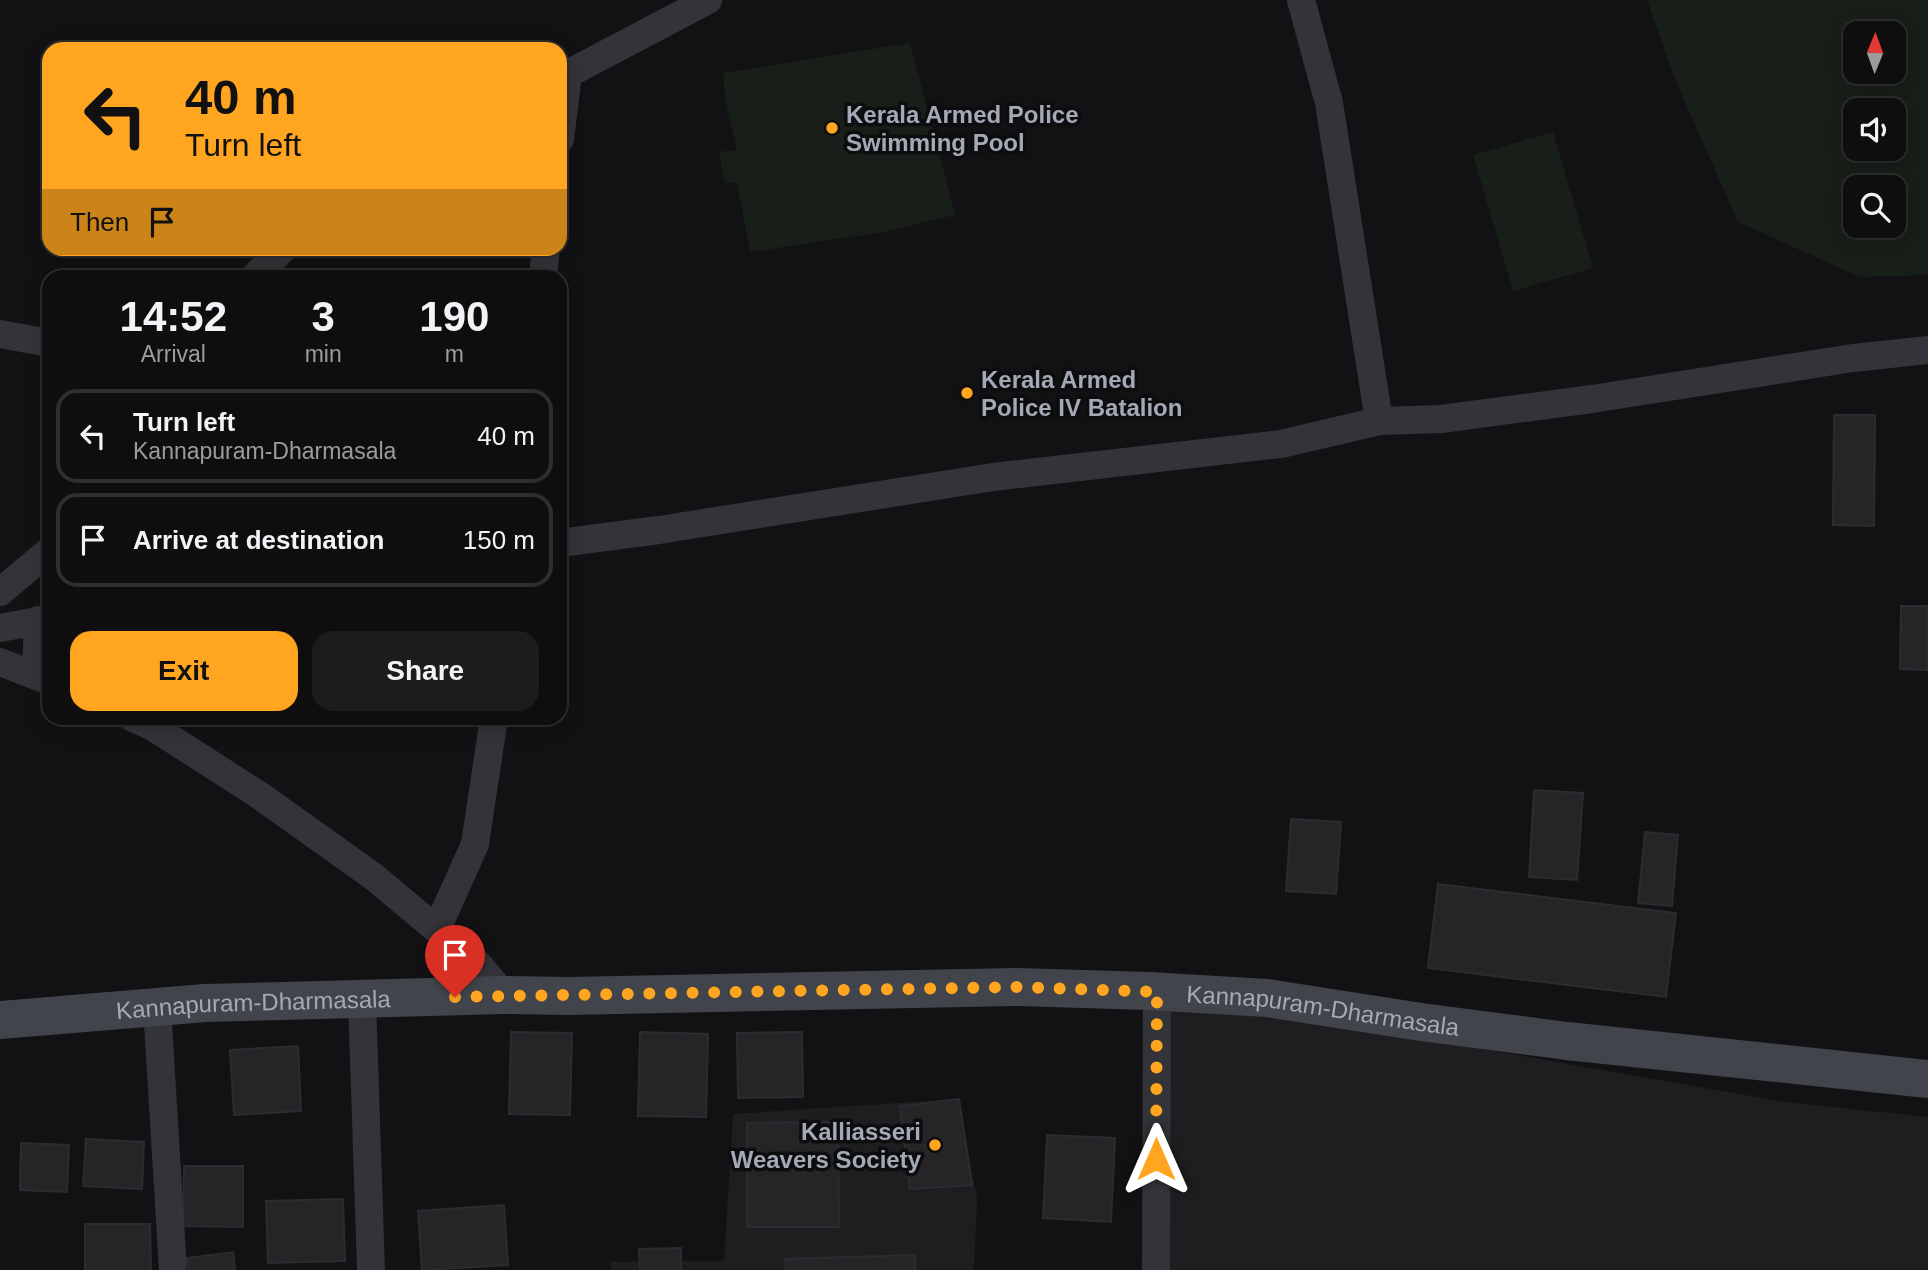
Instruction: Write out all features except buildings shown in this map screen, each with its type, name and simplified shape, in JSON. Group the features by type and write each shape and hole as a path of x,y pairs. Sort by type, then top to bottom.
{"main road":[{"name":"Kannapuram-Dharmasala","path":"0,1020 205,1003 504,995 1016,987 1267,998 1554,1039 1928,1079"}],"street":[{"path":"567,74 708,0"},
{"path":"1301,0 1329,103 1379,421"},
{"path":"261,270 276,256"},
{"path":"0,334 42,343"},
{"path":"567,542 992,478 1281,443 1379,421 1441,419 1606,397 1853,358 1928,350"},
{"path":"0,592 42,557"},
{"path":"0,628 42,619"},
{"path":"0,662 42,678"},
{"path":"149,725 258,795 374,877 479,965 504,995"},
{"path":"437,929 475,844 493,725"},
{"path":"1156,1270 1157,992"},
{"path":"362,1000 371,1270"},
{"path":"157,1007 173,1270"}],"shaded area":[{"path":"1647,0 1928,0 1928,275 1860,277 1738,222 1674,77"},
{"name":"Kerala Armed Police Swimming Pool","path":"910,43 955,215 883,232 750,252 737,183 725,183 719,152 737,150 726,106 723,73"},
{"path":"1553,132 1593,268 1513,291 1473,155"},
{"path":"1157,992 1786,1102 1928,1117 1928,1270 1156,1270"},
{"name":"Kalliasseri Weavers Society","path":"959,1099 977,1199 974,1270 611,1270 610,1262 724,1261 733,1114"}],"place":[{"name":"Kerala Armed Police Swimming Pool","path":"832,128"},
{"name":"Kerala Armed Police IV Batalion","path":"967,393"},
{"name":"Kalliasseri Weavers Society","path":"935,1145"}],"route":[{"path":"455,997 1016,987 1157,992 1156,1159"}]}
